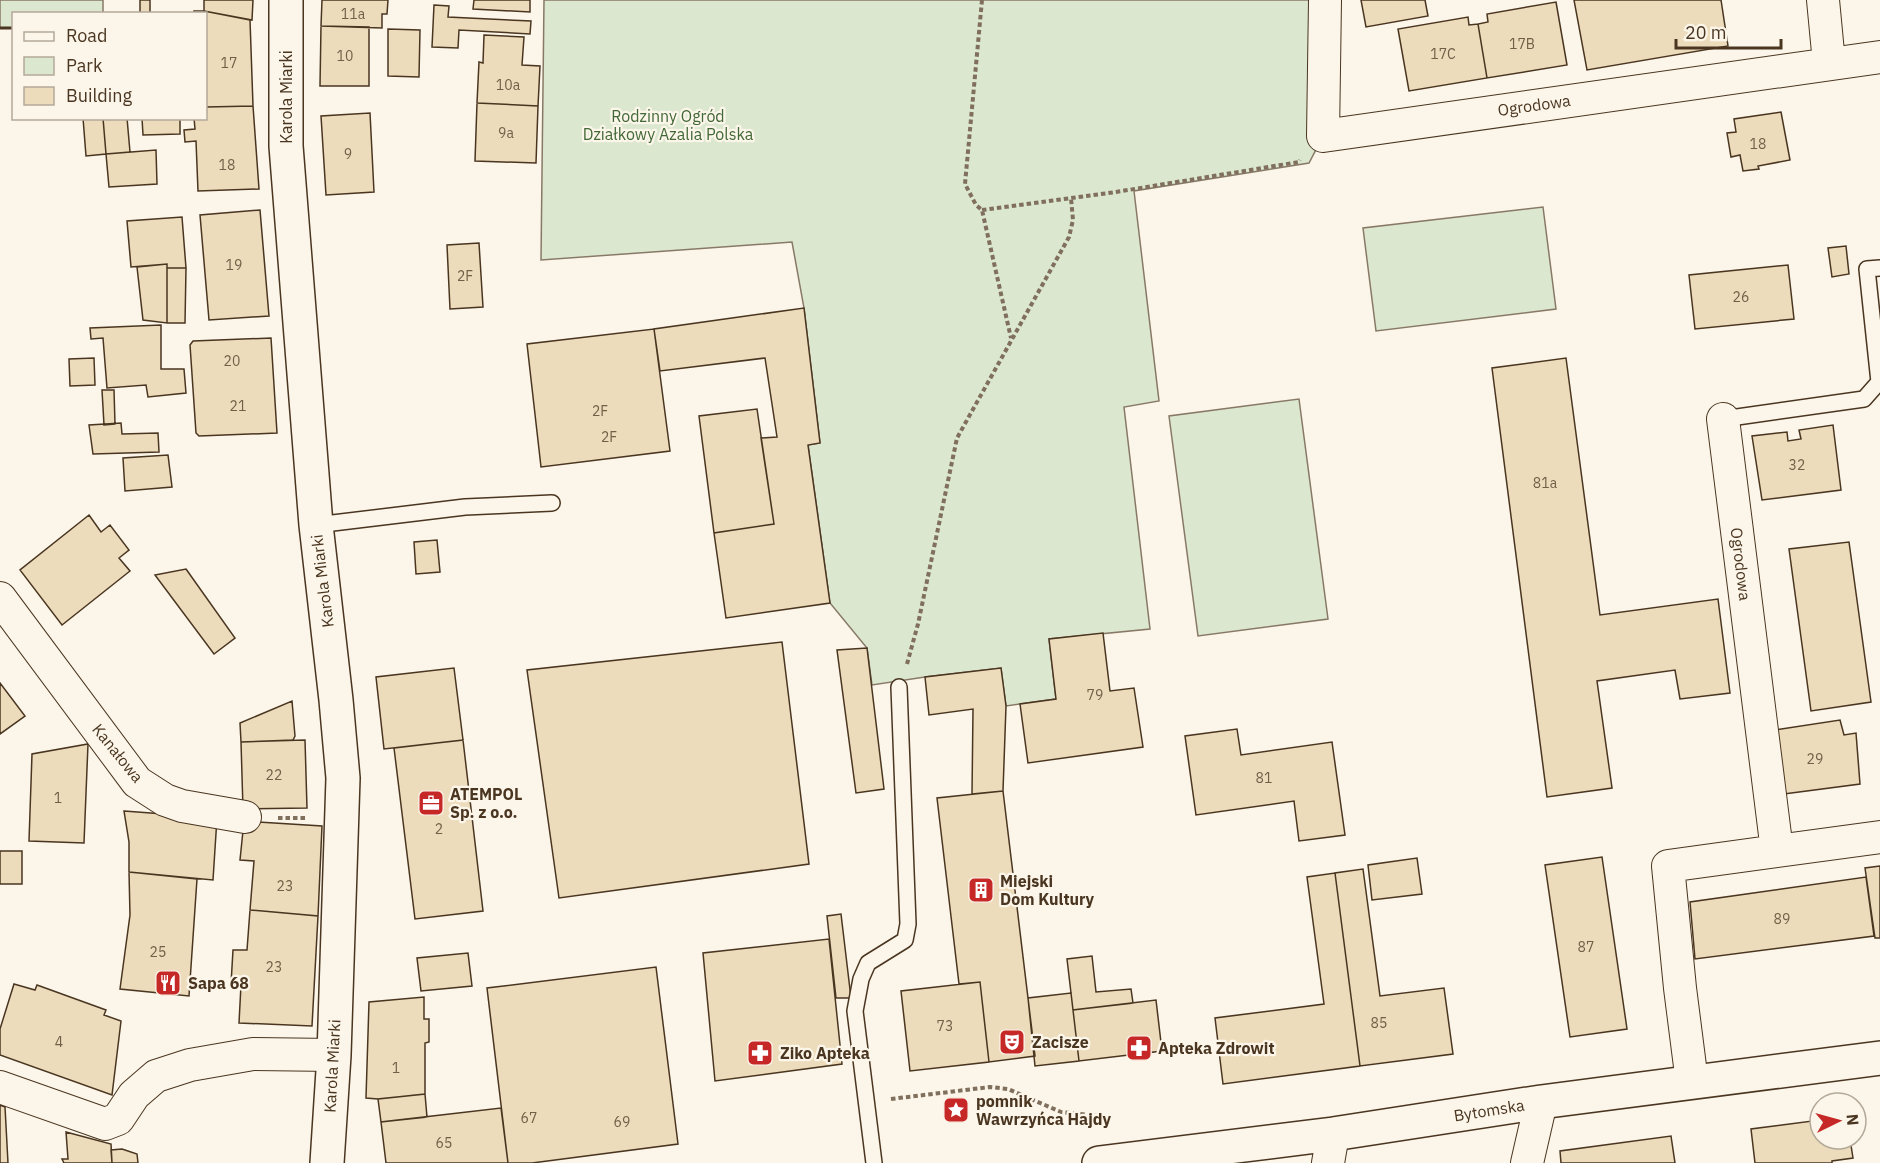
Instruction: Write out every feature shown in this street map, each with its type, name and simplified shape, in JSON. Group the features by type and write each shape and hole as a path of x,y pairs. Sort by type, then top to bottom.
{"street":[{"name":"Karola Miarki","path":"286,0 286,146 316,525 343,778 334,1055 327,1163"},
{"path":"1323,136 1325,0"},
{"path":"1823,0 1829,63"},
{"name":"Ogrodowa","path":"1323,136 1880,57"},
{"name":"Ogrodowa","path":"1723,419 1777,851"},
{"name":"Kanałowa","path":"0,598 137,782 165,800 182,806 245,817"},
{"path":"1692,1082 1668,866 1880,837"},
{"path":"0,1087 105,1124 118,1119 134,1095 156,1076 190,1065 254,1054 334,1055"},
{"name":"Bytomska","path":"1099,1163 1330,1148 1541,1102 1880,1058"},
{"path":"1527,1163 1541,1102"}],"lane":[{"name":"Ogrodowa","path":"1723,419 1864,399 1879,382 1868,269 1880,268"},
{"path":"316,525 465,507 552,503"},
{"path":"874,1163 855,1011 861,979 868,963 905,940 908,924 899,687"}],"path":[{"path":"982,0 965,184 981,210 1011,339"},
{"path":"981,210 1299,162 1323,136"},
{"path":"899,687 918,624 957,438 1069,237 1074,220 1071,198"},
{"path":"245,817 314,818"},
{"path":"866,1103 990,1087 1008,1089 1061,1112 1098,1116"}],"green space":[{"path":"0,0 103,0 103,12 12,12 12,28 0,28"},
{"name":"Rodzinny Ogród Działkowy Azalia Polska","path":"544,0 1325,0 1323,136 1309,163 1134,191 1159,401 1124,407 1150,629 1049,639 1056,699 1006,706 1001,668 872,685 867,648 830,603 808,445 820,443 804,308 792,242 541,260"},
{"path":"1543,207 1556,309 1376,331 1363,228"},
{"path":"1299,399 1328,619 1198,636 1169,416"}],"building":[{"path":"140,0 150,0 150,12 140,12"},
{"path":"204,0 253,0 252,20 204,11"},
{"path":"322,0 388,0 387,14 382,14 382,28 321,26"},
{"path":"474,0 530,0 530,12 473,9"},
{"path":"1361,0 1425,0 1428,16 1366,27"},
{"path":"1574,0 1721,0 1728,46 1587,70"},
{"path":"1556,2 1567,65 1487,78 1478,24 1488,22 1487,14"},
{"path":"434,5 449,6 448,17 531,21 530,34 459,30 458,48 432,47"},
{"path":"204,11 250,20 253,106 207,107 207,12 194,12"},
{"path":"1468,17 1469,25 1478,24 1487,78 1409,91 1398,29"},
{"path":"321,26 369,27 369,86 320,86"},
{"path":"388,29 420,30 419,77 388,76"},
{"path":"484,35 524,37 522,65 540,66 538,106 477,103 479,62 483,63"},
{"path":"477,103 538,106 536,163 475,161"},
{"path":"253,106 259,189 198,191 196,141 185,142 184,130 195,129 194,120 207,120 207,107"},
{"path":"1781,112 1790,160 1743,171 1740,155 1731,157 1727,133 1736,132 1734,119"},
{"path":"370,113 374,192 326,195 321,116"},
{"path":"83,120 103,120 106,154 86,156"},
{"path":"103,120 127,120 130,152 106,154"},
{"path":"142,120 180,120 180,134 143,135"},
{"path":"156,150 157,184 109,187 106,154"},
{"path":"260,210 269,316 209,320 200,215"},
{"path":"182,217 186,268 167,268 167,264 131,267 127,221"},
{"path":"479,243 483,307 450,309 447,245"},
{"path":"1846,246 1849,274 1832,277 1828,248"},
{"path":"167,264 167,323 143,320 137,267"},
{"path":"1788,265 1794,319 1695,329 1689,275"},
{"path":"167,268 186,268 185,323 167,323"},
{"path":"804,308 820,443 808,445 830,603 726,618 714,533 774,524 761,438 777,437 765,358 660,371 654,329"},
{"path":"161,325 161,369 184,369 186,393 148,397 146,385 107,388 103,338 91,339 90,328"},
{"path":"654,329 670,451 541,467 527,344"},
{"path":"271,338 277,433 199,436 196,433 190,345 193,341"},
{"path":"94,358 95,385 70,386 69,359"},
{"path":"1566,358 1600,615 1718,599 1730,693 1680,699 1675,670 1597,681 1612,788 1547,797 1492,368"},
{"path":"102,390 114,390 115,424 104,425"},
{"path":"757,409 774,524 714,533 699,416"},
{"path":"121,423 122,434 158,433 159,452 93,454 89,425"},
{"path":"1833,425 1841,490 1762,500 1752,436 1787,432 1788,441 1801,439 1799,430"},
{"path":"168,455 172,487 125,491 123,458"},
{"path":"89,515 101,532 110,525 129,550 119,558 130,571 62,625 20,570"},
{"path":"437,540 440,572 416,574 414,542"},
{"path":"1849,542 1871,702 1811,711 1789,549"},
{"path":"186,569 235,638 214,654 155,575"},
{"path":"1103,633 1110,691 1134,688 1143,747 1028,763 1020,704 1056,699 1049,639"},
{"path":"782,642 809,864 559,898 527,670"},
{"path":"867,648 884,789 856,793 837,650"},
{"path":"454,668 463,740 384,749 376,677"},
{"path":"1001,668 1006,706 1003,791 972,794 973,709 929,715 925,677"},
{"path":"0,683 25,716 0,734"},
{"path":"292,701 295,736 293,740 241,742 240,723"},
{"path":"1840,720 1844,735 1856,733 1860,784 1777,795 1769,731"},
{"path":"1237,729 1241,755 1332,742 1345,835 1299,841 1294,801 1196,815 1185,736"},
{"path":"305,740 307,808 243,809 241,742"},
{"path":"463,740 483,911 415,919 394,748"},
{"path":"88,744 84,843 29,841 32,754"},
{"name":"Miejski Dom Kultury","path":"1003,791 1035,1056 989,1062 980,982 959,984 937,798"},
{"path":"124,811 217,818 213,880 129,872 129,842"},
{"path":"244,821 322,826 318,916 250,910 254,861 240,860"},
{"path":"0,851 22,851 22,884 0,884"},
{"path":"1602,857 1627,1029 1570,1037 1545,865"},
{"path":"1417,858 1422,894 1372,900 1368,865"},
{"path":"1880,866 1880,938 1875,938 1865,868"},
{"path":"1363,869 1380,996 1444,988 1453,1054 1360,1066 1335,873"},
{"path":"129,872 197,879 189,996 120,989 130,915"},
{"path":"1335,873 1360,1066 1223,1084 1215,1018 1324,1004 1307,877"},
{"path":"1866,877 1874,936 1695,959 1690,902"},
{"path":"250,910 318,916 312,1026 239,1023 241,985 231,984 233,950 247,950"},
{"path":"841,914 851,998 836,998 827,916"},
{"path":"829,939 842,1064 715,1081 703,953"},
{"path":"468,953 472,986 421,991 417,958"},
{"path":"1092,956 1096,992 1131,989 1133,1003 1073,1010 1067,959"},
{"path":"656,967 678,1144 532,1163 508,1163 487,988"},
{"path":"980,982 989,1062 910,1071 901,991"},
{"path":"14,984 35,990 37,985 106,1010 104,1015 121,1021 112,1095 0,1055 0,1029"},
{"path":"1071,993 1079,1061 1035,1066 1028,998"},
{"path":"424,997 424,1019 429,1019 429,1042 425,1043 425,1094 378,1099 366,1098 369,1002"},
{"path":"1156,1000 1162,1051 1079,1061 1073,1010"},
{"path":"425,1094 427,1117 381,1122 378,1099"},
{"path":"0,1105 5,1107 8,1163 0,1163"},
{"path":"501,1108 508,1163 386,1163 381,1122"},
{"path":"1808,1122 1808,1151 1852,1151 1853,1158 1832,1161 1832,1163 1755,1163 1751,1129"},
{"path":"66,1132 111,1144 112,1163 64,1163 62,1159 68,1159"},
{"path":"1671,1136 1675,1163 1561,1163 1560,1151"},
{"path":"122,1149 137,1154 138,1163 112,1163 111,1150"}],"wall":[{"path":"0,28 12,28"}],"place":[{"name":"ATEMPOL Sp. z o.o.","path":"431,803"},
{"name":"Miejski Dom Kultury","path":"981,890"},
{"name":"Sapa 68","path":"168,983"},
{"name":"Zacisze","path":"1012,1042"},
{"name":"Apteka Zdrowit","path":"1139,1048"},
{"name":"Ziko Apteka","path":"760,1053"},
{"name":"pomnik Wawrzyńca Hajdy","path":"956,1110"}]}
